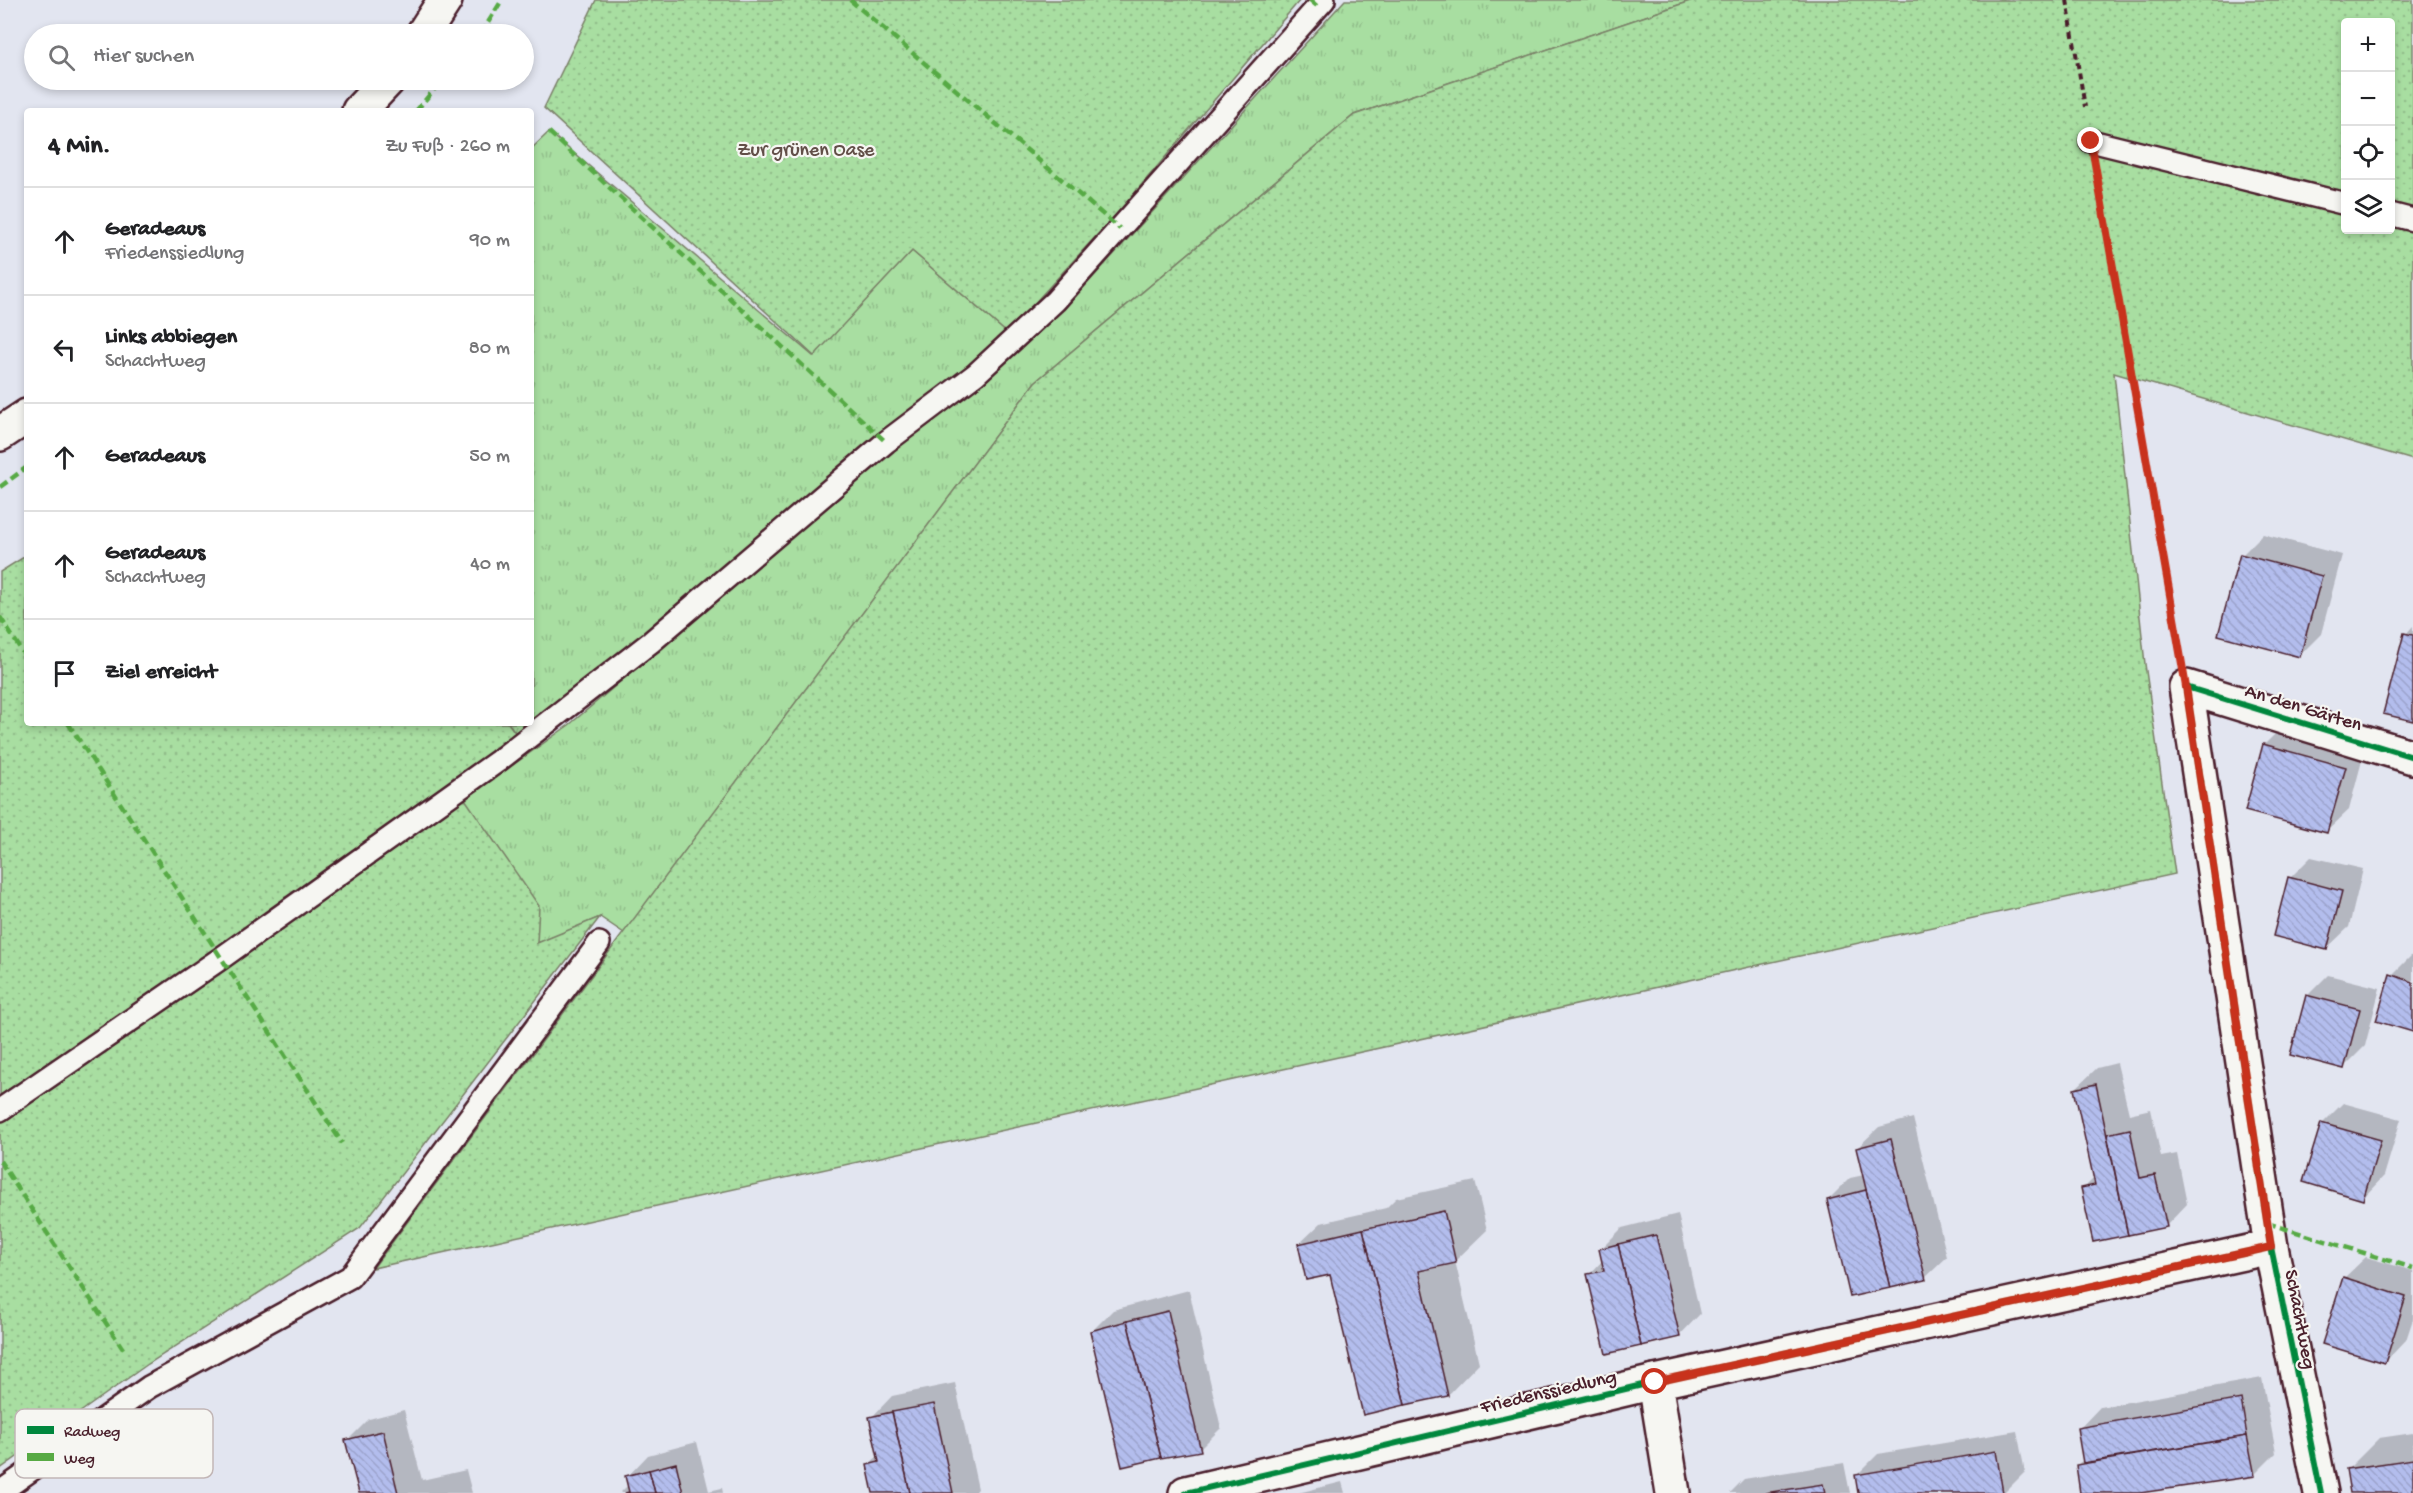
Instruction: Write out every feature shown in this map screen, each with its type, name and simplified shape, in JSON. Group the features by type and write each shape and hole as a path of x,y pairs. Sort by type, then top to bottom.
{"street":[{"path":"429,24 445,0"},
{"path":"362,108 379,90"},
{"path":"0,434 24,418"},
{"name":"An den Gärten","path":"2186,687 2413,757"},
{"name":"Schachtweg","path":"2186,687 2271,1247 2321,1493"},
{"name":"Friedenssiedlung","path":"1186,1493 1655,1382 2271,1247"},
{"path":"1655,1382 1673,1493"}],"lane":[{"path":"0,1110 220,959 498,761 651,642 886,442 976,374 1055,301 1324,0"},
{"path":"2091,141 2341,203"},
{"path":"2395,215 2413,220"},
{"path":"118,1409 149,1387 350,1276 599,943"},
{"path":"0,1492 20,1478"}],"path":[{"path":"2067,0 2186,687"}],"green space":[{"name":"Zur grünen Oase","path":"596,0 1300,0 1119,211 1007,333 912,251 814,356 544,108"},
{"path":"1345,0 1693,0 1354,115 1035,382 624,933 600,917 537,944 465,799 569,725 922,427 987,379 1065,308"},
{"path":"1693,0 2413,0 2413,460 2114,373 2145,664 2175,874 373,1268 1035,382 1354,115"},
{"path":"549,132 813,356 912,251 1007,333 886,442 523,742 510,726 534,726 534,146"},
{"path":"24,557 24,726 510,726 517,735 465,799 539,906 537,943 600,917 360,1228 148,1364 85,1409 15,1409 15,1458 0,1469 0,572"}],"building":[{"path":"2240,554 2322,576 2300,657 2218,635"},
{"path":"2404,633 2413,635 2413,721 2383,714"},
{"path":"2263,744 2346,767 2327,833 2245,811"},
{"path":"2288,877 2342,891 2327,950 2273,936"},
{"path":"2390,974 2413,982 2413,1032 2376,1021"},
{"path":"2306,995 2360,1009 2344,1069 2290,1055"},
{"path":"2096,1084 2128,1235 2093,1242 2081,1188 2095,1185 2074,1089"},
{"path":"2321,1123 2381,1140 2363,1200 2303,1182"},
{"path":"2130,1129 2140,1178 2155,1175 2167,1227 2128,1235 2107,1134"},
{"path":"1891,1139 1926,1280 1890,1288 1856,1148"},
{"path":"1866,1190 1890,1288 1850,1297 1827,1200"},
{"path":"1444,1211 1456,1263 1419,1271 1448,1396 1405,1405 1363,1229"},
{"path":"1363,1229 1405,1405 1363,1415 1330,1275 1306,1280 1298,1244"},
{"path":"1656,1235 1680,1337 1641,1346 1618,1244"},
{"path":"1618,1244 1641,1346 1606,1354 1587,1274 1604,1271 1599,1249"},
{"path":"2343,1277 2406,1297 2385,1363 2322,1344"},
{"path":"1168,1311 1201,1451 1161,1458 1127,1321"},
{"path":"1127,1321 1161,1458 1122,1467 1090,1331"},
{"path":"2241,1399 2247,1436 2083,1463 2077,1428"},
{"path":"934,1404 953,1493 910,1493 892,1412"},
{"path":"892,1412 910,1493 873,1493 867,1465 879,1462 869,1417"},
{"path":"383,1431 398,1493 359,1493 345,1440"},
{"path":"2247,1436 2255,1476 2140,1493 2080,1493 2076,1465"},
{"path":"1996,1451 2003,1493 1858,1493 1855,1475"},
{"path":"2413,1459 2413,1493 2350,1493 2346,1469"},
{"path":"676,1463 683,1493 655,1493 649,1470"},
{"path":"649,1470 655,1493 625,1493 629,1492 625,1476"},
{"path":"1823,1484 1825,1493 1765,1493"}],"marked path":[{"path":"487,24 502,0"},
{"path":"850,0 1120,229"},
{"path":"1310,0 1318,7"},
{"path":"419,108 434,90"},
{"path":"549,132 886,442"},
{"path":"0,487 24,469"},
{"path":"0,617 24,654"},
{"path":"70,726 342,1143"},
{"path":"0,1161 123,1349"},
{"path":"2267,1223 2413,1268"}],"cycle path":[{"path":"2321,1493 2271,1247 2186,687 2413,757"},
{"path":"1186,1493 1655,1382 2271,1247"}],"route":[{"path":"1655,1382 2271,1247 2186,687 2091,141"}]}
